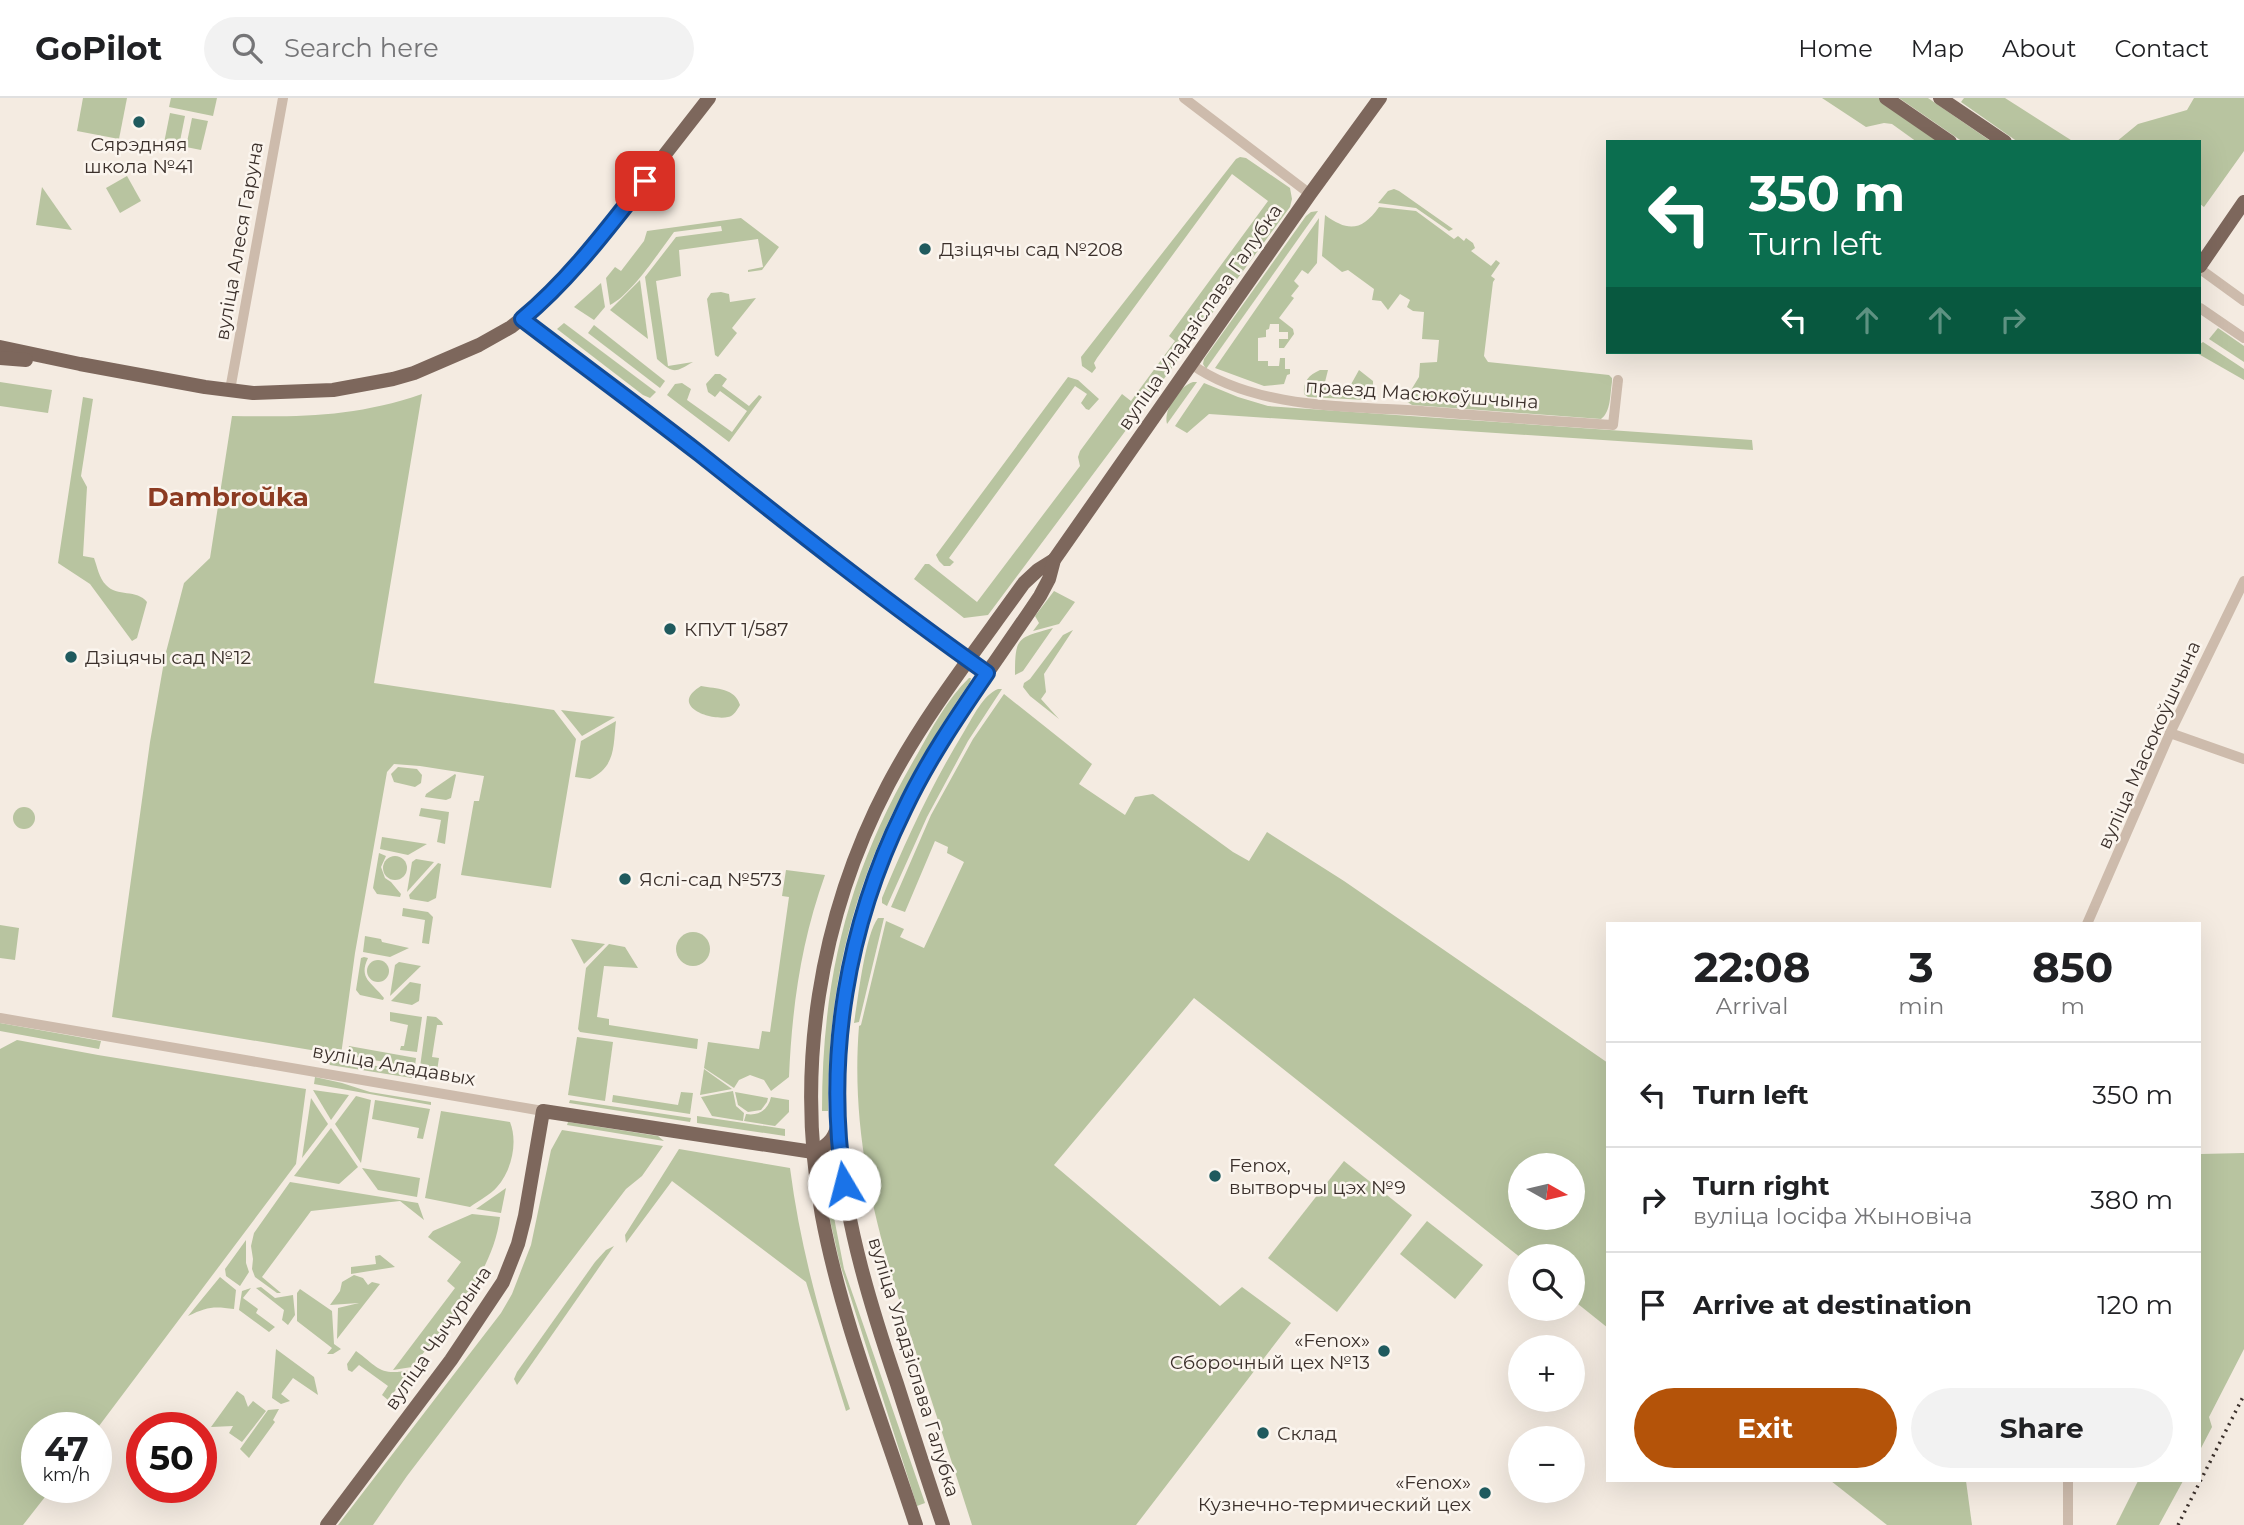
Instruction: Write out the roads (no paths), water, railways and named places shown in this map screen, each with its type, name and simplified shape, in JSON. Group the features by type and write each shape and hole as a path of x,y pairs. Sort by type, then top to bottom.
{"main road":[{"path":"0,347 80,364 253,393 356,387 393,379 445,361 479,345 522,319 545,299 599,239 709,98"},
{"name":"вуліца Уладзіслава Галубка","path":"916,1525 851,1328 822,1217 812,1123 813,1056 817,1004 826,954 842,896 860,847 911,744 1024,583 1054,560 1380,98"},
{"path":"1886,98 1947,140"},
{"path":"1940,98 2002,140"},
{"path":"2201,266 2244,202"},
{"path":"0,358 80,364"},
{"name":"вуліца Уладзіслава Галубка","path":"943,1525 859,1260 841,1165 837,1125 837,1076 842,1017 849,968 866,905 893,832 949,729 1040,596 1049,579 1054,560"},
{"name":"вуліца Аладавых","path":"542,1111 816,1149"},
{"name":"вуліца Чычурына","path":"327,1525 451,1360 503,1282 518,1244 525,1216 542,1111"},
{"path":"788,1147 803,1138 812,1123"},
{"path":"816,1149 834,1135 837,1125"},
{"path":"816,1149 836,1157 841,1165"}],"street":[{"name":"вуліца Алеся Гаруна","path":"230,390 283,98"},
{"path":"1184,98 1310,194"},
{"path":"2201,268 2244,301"},
{"path":"2201,309 2244,338"},
{"path":"522,319 674,433 867,585 987,673"},
{"name":"праезд Масюкоўшчына","path":"1191,364 1234,388 1290,401 1613,425 1618,380"},
{"name":"вуліца Масюкоўшчына","path":"2088,922 2170,733 2244,581"},
{"path":"2170,733 2244,759"},
{"name":"вуліца Аладавых","path":"0,1018 542,1111"},
{"path":"2068,1482 2068,1525"}],"railway":[{"path":"2201,1480 2244,1395"},
{"path":"2178,1525 2200,1482"}],"place":[{"name":"Сярэдняя школа №41","path":"139,122"},
{"name":"Дзіцячы сад №208","path":"925,249"},
{"name":"КПУТ 1/587","path":"670,629"},
{"name":"Дзіцячы сад №12","path":"71,657"},
{"name":"Яслі-сад №573","path":"625,879"},
{"name":"Fenox, вытворчы цэх №9","path":"1215,1176"},
{"name":"«Fenox» Сборочный цех №13","path":"1384,1351"},
{"name":"Склад","path":"1263,1433"},
{"name":"«Fenox» Кузнечно-термический цех","path":"1485,1493"}],"district":[{"name":"Dambroŭka","path":"228,497"}]}
